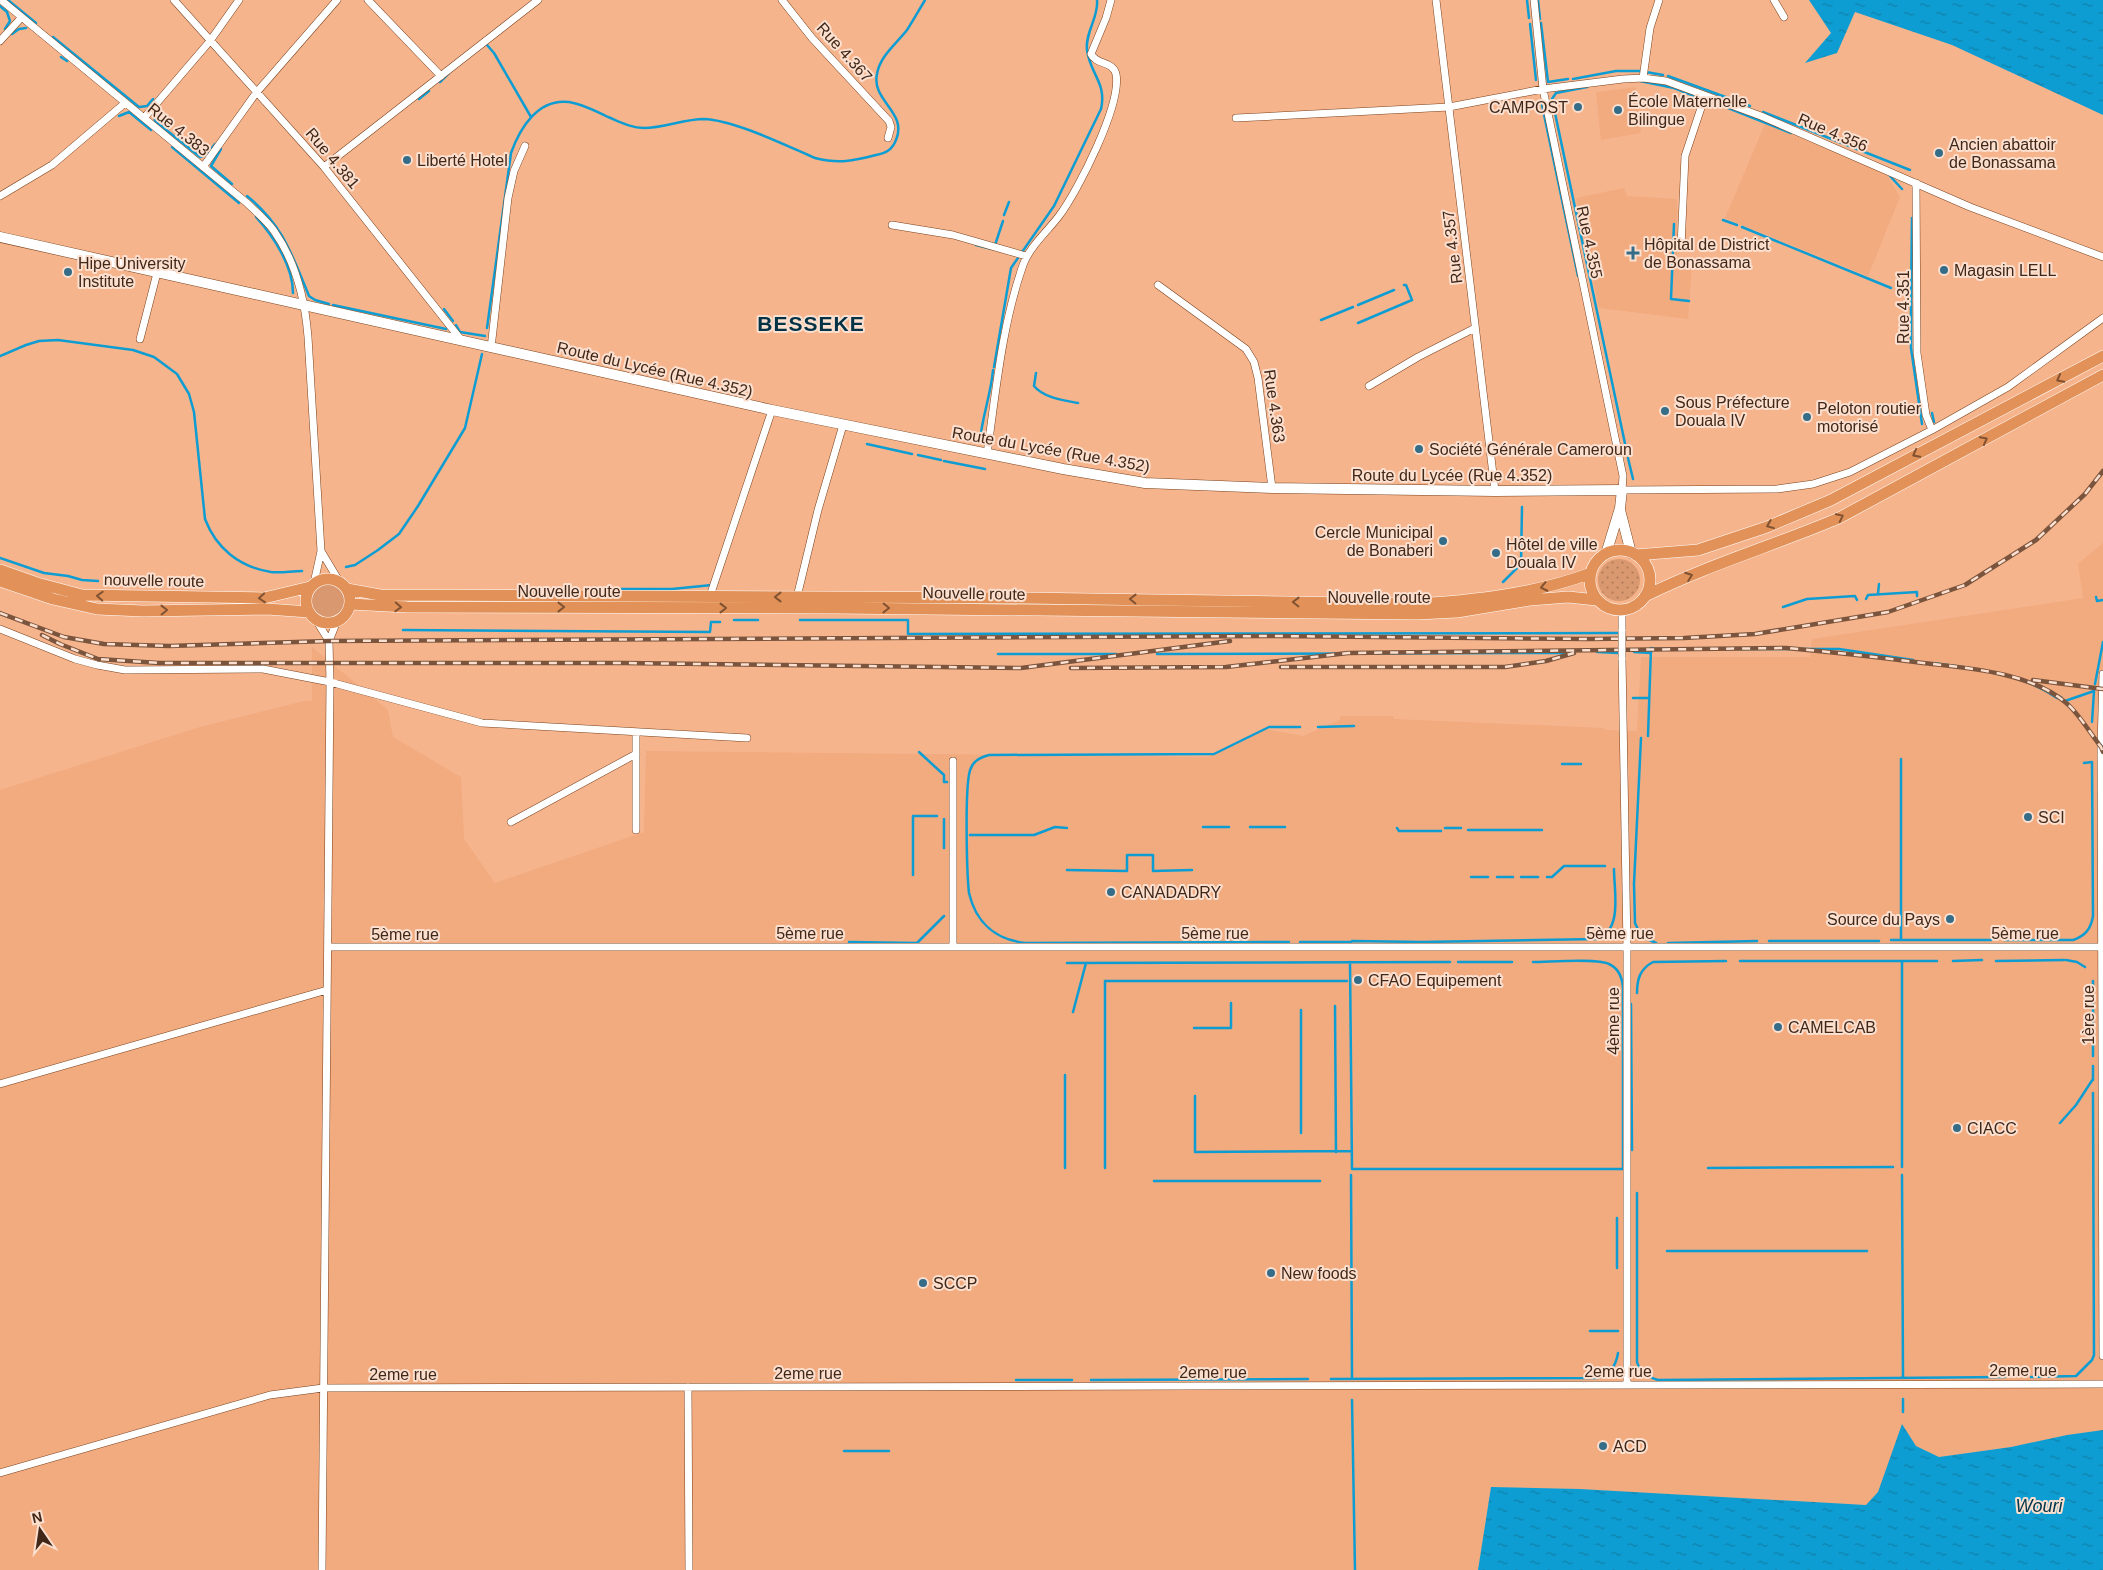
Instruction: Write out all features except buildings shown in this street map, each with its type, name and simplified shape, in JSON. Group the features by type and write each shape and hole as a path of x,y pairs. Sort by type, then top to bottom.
{"highway":[{"path":"2103,356 1831,500 1767,527 1698,550 1634,554 1618,551 1606,554 1597,562 1591,573 1591,587 1598,600 1609,608 1622,610 1635,606 1645,596 1681,579 1797,536 1839,518 2103,376"},
{"path":"1634,554 1645,564 1649,574 1649,586 1645,596"},
{"name":"nouvelle route","path":"0,570 36,583 82,595 264,598 312,585"},
{"name":"Nouvelle route","path":"350,604 407,607 1024,598 1415,604 1455,602 1526,591 1570,581 1591,573"},
{"path":"329,578 343,585 350,604 346,614 337,621 327,623 312,616 305,602 312,585 329,578"},
{"name":"nouvelle route","path":"0,581 53,600 97,609 267,609 312,616"},
{"name":"Nouvelle route","path":"343,585 380,594 797,597 836,602 1417,614 1456,612 1530,600 1568,597 1598,600"}],"main road":[{"name":"Route du Lycée (Rue 4.352)","path":"0,237 305,307 772,410 1063,470 1146,483 1272,488 1495,491 1622,490"},
{"path":"1606,554 1620,508 1622,490"},
{"path":"1620,508 1634,554"}],"street":[{"name":"Rue 4.383","path":"1,0 248,203 273,229 284,246 296,275 305,307 320,551"},
{"name":"Rue 4.381","path":"174,0 324,167 462,341"},
{"path":"144,118 210,41 239,0"},
{"path":"203,167 256,92 337,0"},
{"path":"368,0 442,76"},
{"path":"324,167 538,0"},
{"name":"Rue 4.367","path":"782,0 812,38 889,121 891,127 888,138"},
{"path":"987,454 1005,337 1026,256 1066,206 1112,110 1116,89 1114,70 1111,66 1094,59 1091,54 1106,18 1111,0"},
{"name":"Rue 4.357","path":"1436,0 1495,491"},
{"name":"Rue 4.355","path":"1534,0 1543,89 1618,447 1623,476 1622,490"},
{"path":"1643,78 1650,28 1660,0"},
{"path":"1774,0 1784,17"},
{"path":"0,42 21,18"},
{"name":"Rue 4.356","path":"1236,118 1449,107 1543,89 1623,79 1643,78 1666,81 1761,116 1970,207 2103,257"},
{"path":"1681,247 1686,156 1705,96"},
{"path":"0,196 52,165 125,103"},
{"path":"491,348 508,198 514,172 525,146"},
{"name":"Rue 4.351","path":"1916,183 1917,353 1926,415 1932,430"},
{"path":"892,226 953,235 1026,256"},
{"path":"140,339 156,273"},
{"name":"Rue 4.363","path":"1158,285 1246,349 1254,362 1258,378 1272,488"},
{"name":"Route du Lycée (Rue 4.352)","path":"1622,490 1777,490 1813,484 1850,472 1932,430 2008,386 2103,318"},
{"path":"1369,386 1418,357 1475,328"},
{"path":"710,596 772,410"},
{"path":"797,597 818,510 843,425"},
{"path":"320,551 343,585"},
{"path":"312,585 320,551"},
{"name":"4ème rue","path":"1622,610 1627,947 1627,1385"},
{"path":"312,616 329,640"},
{"path":"322,1570 329,640 337,621"},
{"path":"0,629 97,666 125,670 262,669 330,682 482,723 747,738"},
{"name":"1ère rue","path":"2103,674 2101,737 2103,1356"},
{"path":"636,732 636,830"},
{"path":"511,822 636,754"},
{"path":"953,761 953,947"},
{"name":"5ème rue","path":"328,947 2102,947"},
{"path":"0,1084 327,990"},
{"name":"2eme rue","path":"0,1473 270,1395 323,1388 2103,1384"},
{"path":"688,1387 689,1570"}],"shaded area":[{"name":"École Maternelle Bilingue","path":"1636,87 1641,133 1601,140 1596,92"},
{"path":"1765,124 1885,172 1900,197 1868,276 1725,218"},
{"name":"Hôpital de District de Bonassama","path":"1624,188 1627,196 1677,199 1677,264 1692,265 1688,319 1599,308 1576,198"},
{"path":"2103,543 2103,1430 2067,1435 2011,1447 1939,1457 1916,1446 1902,1424 1878,1492 1866,1505 1580,1489 1491,1487 1478,1570 0,1570 0,790 200,727 304,701 312,701 312,647 388,710 393,737 461,777 464,839 495,883 644,832 646,751 1207,757 1265,729 1303,736 1340,720 1340,716 1393,716 1394,719 1637,731 1641,657 1810,657 1812,639 2083,598 2078,564"},
{"path":"1623,559 1631,562 1637,568 1640,580 1637,592 1631,598 1615,601 1607,598 1601,592 1598,576 1601,568 1607,562"},
{"path":"328,582 335,583 341,587 345,593 345,607 341,613 335,617 328,618 321,617 315,613 311,607 310,600 311,593 315,587 321,583"}],"water":[{"path":"1809,0 2103,0 2103,115 1952,45 1855,12 1837,53 1805,63 1831,33"},
{"name":"Wouri","path":"1902,1424 1916,1446 1939,1457 2011,1447 2067,1435 2103,1430 2103,1570 1478,1570 1491,1487 1580,1489 1866,1505 1878,1492"}],"waterway":[{"path":"8,0 36,23"},
{"path":"487,328 511,153 525,125 539,110 558,102 569,102 579,104 639,128 659,127 696,119 716,120 760,134 815,158 831,161 853,160 880,154 893,146 898,130 894,114 879,92 877,74 881,62 907,30 925,0"},
{"path":"994,367 1011,268 1054,206 1101,109 1102,92 1091,66 1087,50 1088,37 1096,12 1097,0"},
{"path":"1527,0 1529,18"},
{"path":"1538,0 1540,19"},
{"path":"0,6 7,12 10,21 5,29"},
{"path":"1541,23 1548,82 1568,79"},
{"path":"1530,24 1536,80"},
{"path":"12,34 19,29 26,28"},
{"path":"53,37 139,107 147,106 153,99"},
{"path":"483,44 487,45 494,53 531,117"},
{"path":"61,57 67,61"},
{"path":"1573,79 1616,71 1640,71"},
{"path":"1646,72 1663,75"},
{"path":"440,82 449,73"},
{"path":"1668,76 1750,106"},
{"path":"1640,81 1674,88 1702,99"},
{"path":"1587,87 1556,93 1552,99 1627,453"},
{"path":"419,99 429,91"},
{"path":"1713,102 1791,133"},
{"path":"159,105 154,112 155,121 200,157 206,155 215,144"},
{"path":"1542,105 1578,276"},
{"path":"119,116 129,112 151,130"},
{"path":"1763,112 1910,170"},
{"path":"172,147 239,203"},
{"path":"221,149 211,166 232,184"},
{"path":"1890,176 1902,189"},
{"path":"247,196 278,230 291,254 309,296 329,304"},
{"path":"1004,215 1009,202"},
{"path":"256,217 276,243 286,262 293,293"},
{"path":"1911,299 1912,218"},
{"path":"1723,220 1737,225"},
{"path":"995,245 1003,221"},
{"path":"1674,224 1671,299 1689,301"},
{"path":"1742,227 1891,288"},
{"path":"976,245 992,249"},
{"path":"1358,323 1412,300 1406,285 1404,285"},
{"path":"1358,305 1394,290"},
{"path":"1911,301 1911,348 1922,424"},
{"path":"333,305 446,329"},
{"path":"1321,320 1353,307"},
{"path":"444,309 453,321"},
{"path":"456,325 460,332 485,336"},
{"path":"0,356 39,341 58,340 133,350 154,357 177,374 189,394 194,412 205,519 215,539 230,554 249,566 271,572 302,571"},
{"path":"346,567 355,565 399,534 418,506 465,428 482,354"},
{"path":"980,441 993,370"},
{"path":"1036,373 1034,386 1038,390 1054,398 1078,403"},
{"path":"1932,413 1934,422"},
{"path":"867,444 912,454"},
{"path":"918,455 941,460"},
{"path":"1628,458 1633,479"},
{"path":"944,461 985,469"},
{"path":"1503,582 1521,564 1522,507"},
{"path":"0,558 44,573 98,581"},
{"path":"1878,594 1879,584"},
{"path":"620,589 672,589 712,585"},
{"path":"1866,599 1868,595 1917,592 1917,596"},
{"path":"1783,607 1807,599 1855,596 1857,600"},
{"path":"2096,597 2097,601 2103,600"},
{"path":"734,620 758,620"},
{"path":"800,620 908,620 908,634 1618,633"},
{"path":"403,630 710,632 711,622 720,622"},
{"path":"2095,684 2103,642"},
{"path":"1651,648 1839,649 1913,660"},
{"path":"1648,736 1651,648"},
{"path":"1634,652 1651,653 1651,651"},
{"path":"1597,652 1618,653"},
{"path":"1157,654 1565,653"},
{"path":"998,654 1116,654"},
{"path":"1933,663 2013,677 2043,689 2057,698 2061,697"},
{"path":"2065,701 2094,691 2092,722"},
{"path":"1633,698 1649,698"},
{"path":"1318,727 1354,726"},
{"path":"1289,942 1026,943 1005,938 997,934 982,921 972,904 969,893 967,790 972,765 978,759 989,755 1214,754 1269,727 1300,727"},
{"path":"1641,738 1634,884 1635,923 1641,936 1656,943"},
{"path":"919,752 944,775 944,782 947,782"},
{"path":"1901,759 1901,940"},
{"path":"2004,940 2073,940 2084,934 2091,925 2093,916 2092,762 2084,763"},
{"path":"1562,764 1581,764"},
{"path":"913,875 913,816 937,816"},
{"path":"944,819 944,848"},
{"path":"970,835 1034,835 1055,827 1067,828"},
{"path":"1203,827 1229,827"},
{"path":"1250,827 1285,827"},
{"path":"1397,828 1399,831 1441,831"},
{"path":"1445,828 1461,828"},
{"path":"1468,830 1542,830"},
{"path":"1067,870 1127,871 1127,855 1153,855 1153,871 1192,870"},
{"path":"1547,877 1552,877 1564,866 1605,866"},
{"path":"1352,941 1422,942 1597,939 1611,927 1614,919 1614,869"},
{"path":"1471,877 1488,877"},
{"path":"1497,877 1513,877"},
{"path":"1521,877 1538,877"},
{"path":"849,942 917,943 944,916"},
{"path":"1891,940 1991,940"},
{"path":"1668,943 1757,941"},
{"path":"1769,941 1879,941"},
{"path":"1300,942 1351,942"},
{"path":"1953,961 1982,960"},
{"path":"1996,961 2064,960"},
{"path":"2066,960 2077,962 2085,967"},
{"path":"1637,993 1640,975 1653,962 1726,961"},
{"path":"1740,961 1902,961"},
{"path":"1902,1167 1902,961 1937,961"},
{"path":"1350,962 1352,1169 1623,1169 1623,987 1621,976 1615,968 1603,962 1533,962"},
{"path":"1067,963 1450,962"},
{"path":"1458,962 1512,962"},
{"path":"1073,1012 1086,963"},
{"path":"1105,1168 1105,981 1347,981"},
{"path":"2093,981 2093,1056"},
{"path":"1194,1028 1231,1028 1231,1003"},
{"path":"1631,1004 1632,1150"},
{"path":"1335,1006 1336,1152"},
{"path":"1301,1010 1301,1133"},
{"path":"2093,1066 2093,1080"},
{"path":"1065,1075 1065,1168"},
{"path":"2060,1123 2076,1105 2093,1079"},
{"path":"2031,1377 2076,1376 2092,1360 2094,1355 2093,1093"},
{"path":"1195,1096 1195,1152 1351,1151"},
{"path":"1708,1168 1893,1167"},
{"path":"1351,1175 1352,1379"},
{"path":"1902,1175 1903,1377"},
{"path":"1154,1181 1320,1181"},
{"path":"1637,1193 1637,1362 1645,1374 1658,1380 2005,1377"},
{"path":"1617,1218 1617,1268"},
{"path":"1667,1251 1867,1251"},
{"path":"1590,1331 1618,1331"},
{"path":"1331,1379 1597,1378 1605,1375 1612,1369 1618,1353"},
{"path":"1091,1380 1308,1379"},
{"path":"1016,1380 1072,1380"},
{"path":"1903,1399 1903,1412"},
{"path":"1352,1400 1355,1570"},
{"path":"844,1451 889,1451"}],"railway":[{"path":"0,613 64,637 104,644 169,646 329,641 1275,636 1587,639 1684,638 1755,634 1888,612 1965,585 2036,540 2085,494 2103,471"},
{"path":"42,635 98,659 159,663 623,663 1021,668 1230,641"},
{"path":"1071,668 1226,667 1348,653 1786,648 1959,667 2016,678 2050,692 2070,706 2103,752"},
{"path":"1281,667 1505,667 1546,661 1574,653"},
{"path":"2033,680 2103,689"}],"place":[{"name":"CAMPOST","path":"1578,107"},
{"name":"École Maternelle Bilingue","path":"1618,110"},
{"name":"Ancien abattoir de Bonassama","path":"1939,153"},
{"name":"Liberté Hotel","path":"407,160"},
{"name":"Hôpital de District de Bonassama","path":"1633,253"},
{"name":"Magasin LELL","path":"1944,270"},
{"name":"Hipe University Institute","path":"68,272"},
{"name":"Sous Préfecture Douala IV","path":"1665,411"},
{"name":"Peloton routier motorisé","path":"1807,417"},
{"name":"Société Générale Cameroun","path":"1419,449"},
{"name":"Cercle Municipal de Bonaberi","path":"1443,541"},
{"name":"Hôtel de ville Douala IV","path":"1496,553"},
{"name":"SCI","path":"2028,817"},
{"name":"CANADADRY","path":"1111,892"},
{"name":"Source du Pays","path":"1950,919"},
{"name":"CFAO Equipement","path":"1358,980"},
{"name":"CAMELCAB","path":"1778,1027"},
{"name":"CIACC","path":"1957,1128"},
{"name":"New foods","path":"1271,1273"},
{"name":"SCCP","path":"923,1283"},
{"name":"ACD","path":"1603,1446"}],"district":[{"name":"BESSEKE","path":"811,324"}]}
